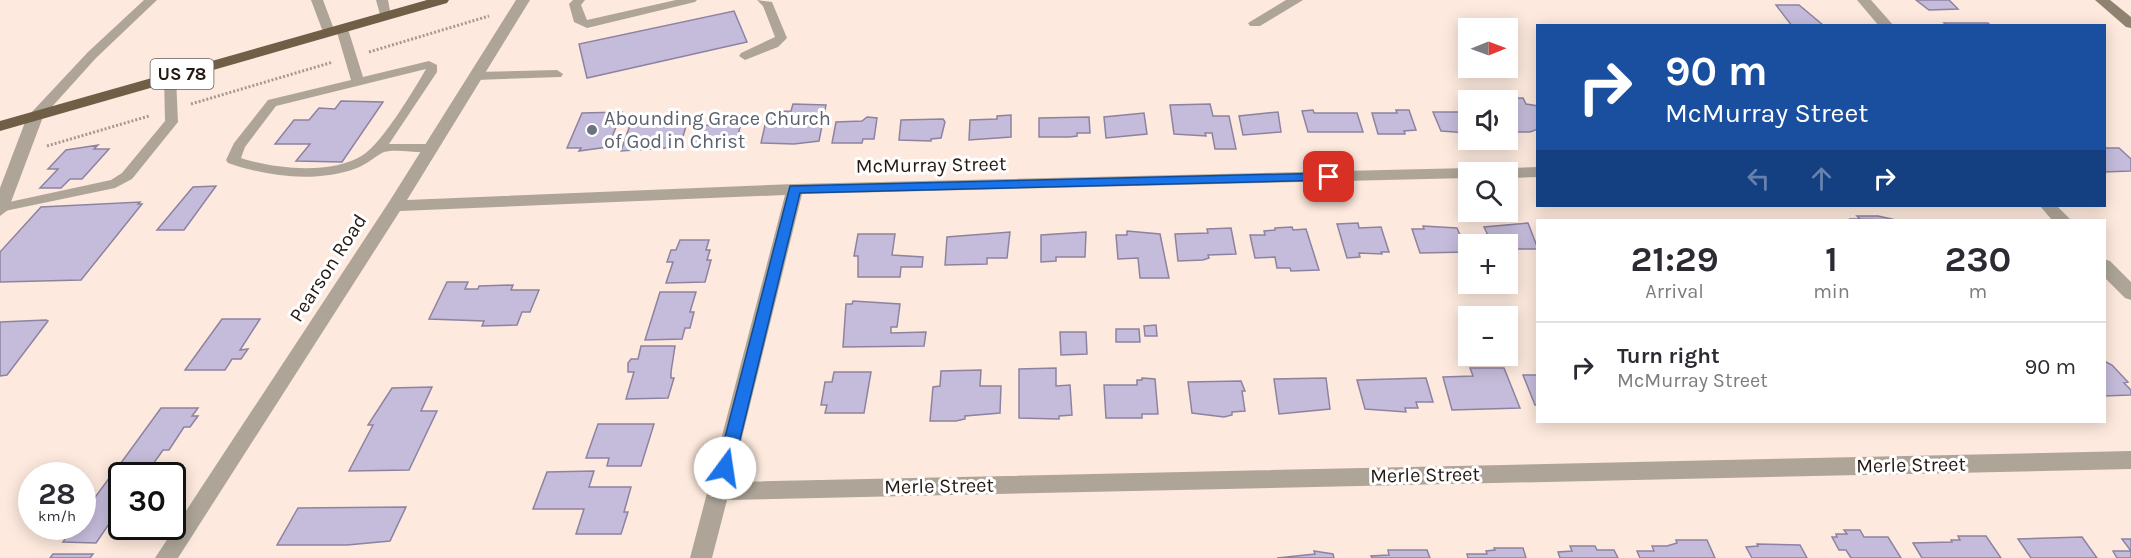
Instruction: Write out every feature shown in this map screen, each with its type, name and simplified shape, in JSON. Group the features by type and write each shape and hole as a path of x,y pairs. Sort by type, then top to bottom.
{"highway":[{"name":"US 78","path":"0,126 442,0"}],"main road":[{"path":"2102,0 2131,24"}],"street":[{"path":"1264,0 1293,2"},
{"path":"1864,0 1885,24"},
{"path":"1255,23 1293,2"},
{"name":"Pearson Road","path":"166,558 395,206 520,3"},
{"path":"1,209 35,117"},
{"path":"1518,172 1536,172"},
{"name":"McMurray Street","path":"395,206 795,189 1458,173"},
{"path":"701,558 795,189"},
{"path":"2049,207 2061,219"},
{"path":"2106,267 2131,293"},
{"name":"Merle Street","path":"719,491 2131,460"}],"lane":[{"path":"35,117 92,55 151,0"},
{"path":"317,0 350,57 358,81"},
{"path":"382,0 385,16"},
{"path":"579,0 575,4 580,22 587,24 691,0"},
{"path":"745,56 774,44 781,38 768,4 763,0"},
{"path":"426,65 433,68 380,148 369,159 361,162 312,173 291,172 233,160 252,127 272,103 426,65"},
{"path":"476,76 557,75"},
{"path":"1,209 99,189 120,182 168,128 173,117 170,78"},
{"path":"380,148 431,148"}],"path":[{"path":"21,153 350,57 520,3"}],"building":[{"path":"1916,0 1949,0 1958,9 1929,10"},
{"path":"1776,5 1799,5 1822,24 1790,24"},
{"path":"734,11 747,42 587,78 579,44"},
{"path":"1944,23 1989,24 1945,24"},
{"path":"1518,98 1523,98 1526,104 1536,106 1536,130 1518,132"},
{"path":"341,101 383,102 342,162 296,161 310,144 275,144 294,120 309,120 319,108 335,109"},
{"path":"793,104 826,105 819,141 794,144 761,143 768,112 791,111"},
{"path":"1210,104 1213,116 1229,116 1236,149 1215,149 1212,133 1205,133 1206,136 1174,134 1170,105"},
{"path":"1313,110 1314,113 1357,113 1363,132 1308,132 1302,111"},
{"path":"1396,110 1409,110 1416,130 1404,131 1405,134 1378,134 1372,113 1397,113"},
{"path":"622,112 608,147 579,151 581,148 567,148 582,113"},
{"path":"1278,112 1281,132 1243,135 1239,116"},
{"path":"1433,112 1458,112 1458,132 1441,131"},
{"path":"1144,113 1147,134 1106,138 1104,117"},
{"path":"1011,115 1011,137 969,140 970,120 997,119 997,116"},
{"path":"867,117 877,118 874,139 863,139 862,143 832,143 836,122 862,121"},
{"path":"1089,117 1090,133 1077,133 1077,136 1069,137 1039,137 1039,118"},
{"path":"727,119 742,119 736,143 693,146 699,125 725,126"},
{"path":"943,119 945,122 941,138 931,139 931,141 899,140 901,120"},
{"path":"663,124 663,126 686,126 680,147 621,151 630,125"},
{"path":"98,145 94,149 109,149 82,179 70,179 61,188 40,188 58,169 48,169 66,150"},
{"path":"2106,148 2119,148 2131,159 2131,171 2106,172"},
{"path":"216,186 184,230 157,230 193,187"},
{"path":"140,202 138,204 142,204 81,280 0,282 0,252 41,207"},
{"path":"1857,216 1878,216 1892,219 1860,219"},
{"path":"1358,223 1359,228 1381,227 1389,252 1359,253 1360,257 1347,258 1337,224"},
{"path":"1528,223 1536,249 1518,249 1518,234 1487,234 1484,227"},
{"path":"1423,226 1457,228 1460,234 1458,252 1420,253 1412,229 1424,229"},
{"path":"1292,227 1293,230 1306,229 1319,270 1291,271 1290,268 1277,268 1275,257 1255,258 1250,235 1265,235 1264,231"},
{"path":"1231,228 1236,254 1208,255 1209,258 1203,260 1178,261 1175,234 1208,233 1207,229"},
{"path":"1127,231 1160,234 1169,278 1140,278 1138,258 1118,259 1116,235 1127,235"},
{"path":"1010,232 1007,258 987,258 987,264 945,265 947,237"},
{"path":"1086,232 1085,257 1056,257 1056,261 1041,262 1041,235"},
{"path":"858,234 895,234 892,255 923,257 922,267 901,267 900,277 858,277 858,256 854,256"},
{"path":"680,240 709,240 706,250 710,250 707,260 711,260 705,282 666,283 673,262 667,262 671,250 676,250"},
{"path":"447,282 468,282 465,289 478,289 479,286 513,285 511,290 539,290 530,312 522,312 517,325 482,326 484,321 429,319"},
{"path":"660,292 696,292 690,312 694,312 690,328 685,328 682,339 645,340"},
{"path":"853,301 900,304 897,327 891,327 891,333 926,332 924,346 843,347 846,304 852,304"},
{"path":"222,319 260,319 240,350 248,349 241,359 232,359 225,370 185,370"},
{"path":"48,321 7,375 0,376 0,322"},
{"path":"1156,325 1157,336 1145,336 1144,326"},
{"path":"1116,329 1139,329 1140,342 1116,342"},
{"path":"1060,332 1086,332 1087,354 1061,355"},
{"path":"641,346 675,346 671,372 671,378 674,378 668,398 626,399 634,372 628,372 628,363 631,359 638,359"},
{"path":"2106,362 2112,365 2128,382 2124,383 2131,390 2131,395 2106,396"},
{"path":"1056,368 1056,386 1070,385 1072,415 1059,416 1059,419 1019,418 1019,369"},
{"path":"1470,368 1504,368 1520,408 1452,410 1443,377 1473,376"},
{"path":"981,370 980,386 1001,386 1000,413 965,416 965,419 956,421 930,421 933,387 940,386 941,371"},
{"path":"834,372 871,372 864,413 825,413 827,405 821,405 825,382 832,382"},
{"path":"1523,375 1536,375 1535,405"},
{"path":"1142,378 1155,379 1158,414 1142,414 1142,418 1106,418 1104,385 1137,385 1137,380 1142,380"},
{"path":"1326,378 1330,409 1279,414 1274,379"},
{"path":"1426,378 1433,402 1416,402 1418,408 1405,408 1406,412 1365,409 1357,380"},
{"path":"1241,381 1245,391 1242,391 1245,411 1232,412 1232,415 1224,417 1192,413 1188,382"},
{"path":"432,387 421,411 437,411 409,470 349,471 373,425 368,425 392,388"},
{"path":"161,408 198,408 192,416 198,416 190,427 184,427 169,450 163,450 155,462 122,462"},
{"path":"598,424 654,424 641,466 607,466 609,458 586,458"},
{"path":"594,471 589,487 631,487 624,512 628,512 621,534 576,534 584,509 533,509 547,472"},
{"path":"108,480 108,525 96,543 63,542 64,540 96,540 96,496"},
{"path":"406,507 390,541 347,545 277,545 298,508"},
{"path":"1844,530 1860,530 1864,537 1888,537 1901,558 1851,558 1846,550 1839,550 1832,537 1837,537 1836,534 1847,534"},
{"path":"1958,536 1986,536 2001,558 1922,558 1913,543 1952,542 1951,540 1960,540"},
{"path":"2082,537 2097,558 2031,558 2018,539"},
{"path":"2122,539 2131,539 2131,551"},
{"path":"1676,540 1707,540 1715,558 1640,558 1637,551 1654,551 1652,546 1667,546 1677,543"},
{"path":"1757,544 1800,545 1807,558 1752,558 1746,547 1758,546"},
{"path":"1570,546 1595,546 1597,550 1614,550 1618,558 1560,558 1558,552 1572,551"},
{"path":"1494,548 1523,548 1526,558 1468,558 1467,554 1487,554 1486,551 1495,550"},
{"path":"1388,550 1427,550 1430,558 1372,558 1371,556 1389,555"},
{"path":"1314,551 1333,554 1334,558 1277,558 1315,554"},
{"path":"2113,551 2131,551 2131,558 2117,558"},
{"path":"53,554 93,554 90,558 50,558"}],"place":[{"name":"Abounding Grace Church of God in Christ","path":"592,130"}],"route":[{"path":"725,468 795,189 1329,177"}]}
